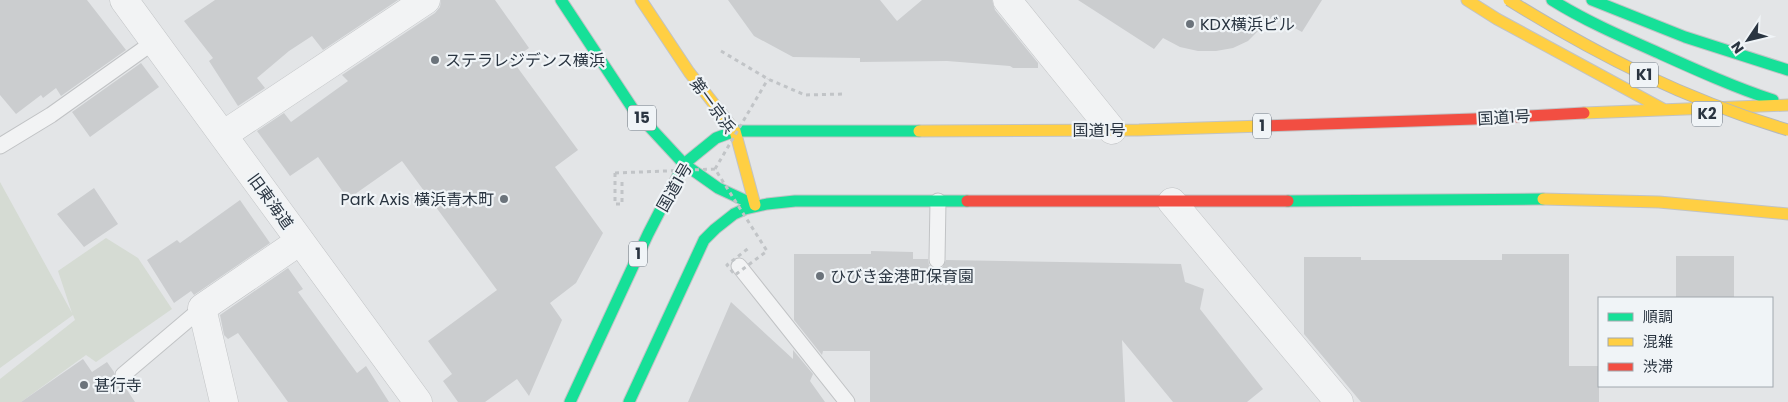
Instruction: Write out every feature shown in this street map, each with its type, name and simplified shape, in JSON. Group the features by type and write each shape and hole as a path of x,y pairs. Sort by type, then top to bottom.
{"main road":[{"name":"15","path":"561,0 633,109 684,164 718,188 754,205"},
{"name":"第一京浜","path":"641,0 689,72 735,131 754,205"},
{"path":"1467,0 1497,19 1663,109"},
{"name":"K1","path":"1509,0 1631,70 1689,96 1788,130"},
{"path":"1550,0 1663,109"},
{"name":"K2","path":"1550,0 1620,36 1680,63 1755,94 1788,105"},
{"path":"1592,0 1685,37 1788,70"},
{"name":"K2","path":"1631,70 1716,119"},
{"name":"国道1号","path":"570,402 648,234 684,164 716,138 735,131 1112,130 1474,119 1663,109 1788,105"},
{"path":"629,402 704,240 716,226 727,218 754,205 795,201 1172,202 1515,198 1659,202 1788,214"}],"street":[{"name":"旧東海道","path":"124,0 418,402"},
{"path":"223,135 426,0"},
{"path":"1007,0 1112,130"},
{"path":"1172,202 1339,402"},
{"path":"224,402 202,308 300,241"}],"lane":[{"path":"0,146 51,115 155,42"},
{"path":"938,201 938,260"},
{"path":"739,266 847,402"},
{"path":"123,375 202,308"}],"path":[{"path":"721,50 768,79 805,95 843,94"},
{"path":"715,169 768,79"},
{"path":"622,182 622,204 615,204 615,173 715,169"},
{"path":"715,169 767,251 735,275 727,265 750,247"}],"shaded area":[{"path":"0,182 72,313 58,271 106,238 138,258 172,309 96,362 86,355 21,402 0,402 0,379 75,320 73,315 0,368"}],"building":[{"path":"0,0 87,0 126,50 61,96 56,88 43,98 41,95 16,114 0,95"},
{"path":"215,0 398,0 323,50 312,36 289,51 257,78 265,88 238,106 209,61 213,58 184,21"},
{"path":"441,0 495,0 529,48 512,60 578,150 555,167 603,233 576,283 550,303 562,320 529,396 517,379 485,402 458,402 443,381 452,374 428,341 497,290 402,161 348,199 318,157 290,176 257,131 284,113 291,122 348,81 342,75 435,13 440,7"},
{"path":"728,0 880,0 897,21 922,0 992,0 995,10 1038,63 1038,68 1013,68 1010,66 947,61 860,62 860,58 793,57 754,36"},
{"name":"KDX横浜ビル","path":"1078,0 1322,0 1302,32 1273,16 1248,41 1233,48 1216,51 1198,51 1180,47 1163,38 1154,49"},
{"path":"141,63 159,87 90,137 72,112"},
{"path":"94,188 118,224 84,247 57,214"},
{"path":"240,200 270,243 194,295 191,291 174,303 147,260 177,240 180,243"},
{"path":"871,251 913,252 913,259 928,259 929,265 936,269 942,268 946,260 1181,264 1185,282 1204,289 1200,309 1263,389 1247,402 1173,402 1122,340 1125,402 870,402 870,351 823,351 822,355 794,320 794,254 871,254"},
{"path":"1502,254 1569,254 1569,366 1598,366 1599,402 1361,402 1304,334 1304,257 1361,257 1361,260 1502,260"},
{"path":"1676,256 1734,256 1734,297 1676,297"},
{"path":"288,268 303,289 298,292 357,373 366,366 389,402 288,402 238,333 228,339 224,335 220,315"},
{"path":"731,302 793,359 793,350 813,374 810,381 825,402 688,402"},
{"name":"甚行寺","path":"83,359 92,372 107,362 114,372 116,381 123,384 135,402 21,402"}],"traffic: fast":[{"path":"561,0 633,109 684,164 718,188 755,205"},
{"path":"1552,0 1589,21 1627,39 1742,89 1773,100"},
{"path":"1592,0 1685,37 1788,70"},
{"path":"570,402 648,234 684,164 716,138 735,131 919,131"},
{"path":"1288,201 1543,199"},
{"path":"629,402 704,240 734,214 745,209 767,204 795,201 967,201"}],"traffic: slow":[{"path":"641,0 689,72 735,131 755,205"},
{"path":"1467,0 1497,19 1663,109"},
{"path":"1509,0 1576,40 1644,75 1714,105 1788,130"},
{"path":"1584,113 1788,105"},
{"path":"919,131 1139,130 1263,126"},
{"path":"1543,199 1659,202 1788,214"}],"traffic: jam":[{"path":"1263,126 1474,119 1584,113"},
{"path":"967,201 1288,201"}],"place":[{"name":"KDX横浜ビル","path":"1190,24"},
{"name":"ステラレジデンス横浜","path":"435,60"},
{"name":"Park Axis 横浜青木町","path":"504,199"},
{"name":"ひびき金港町保育園","path":"820,276"},
{"name":"甚行寺","path":"84,385"}]}
